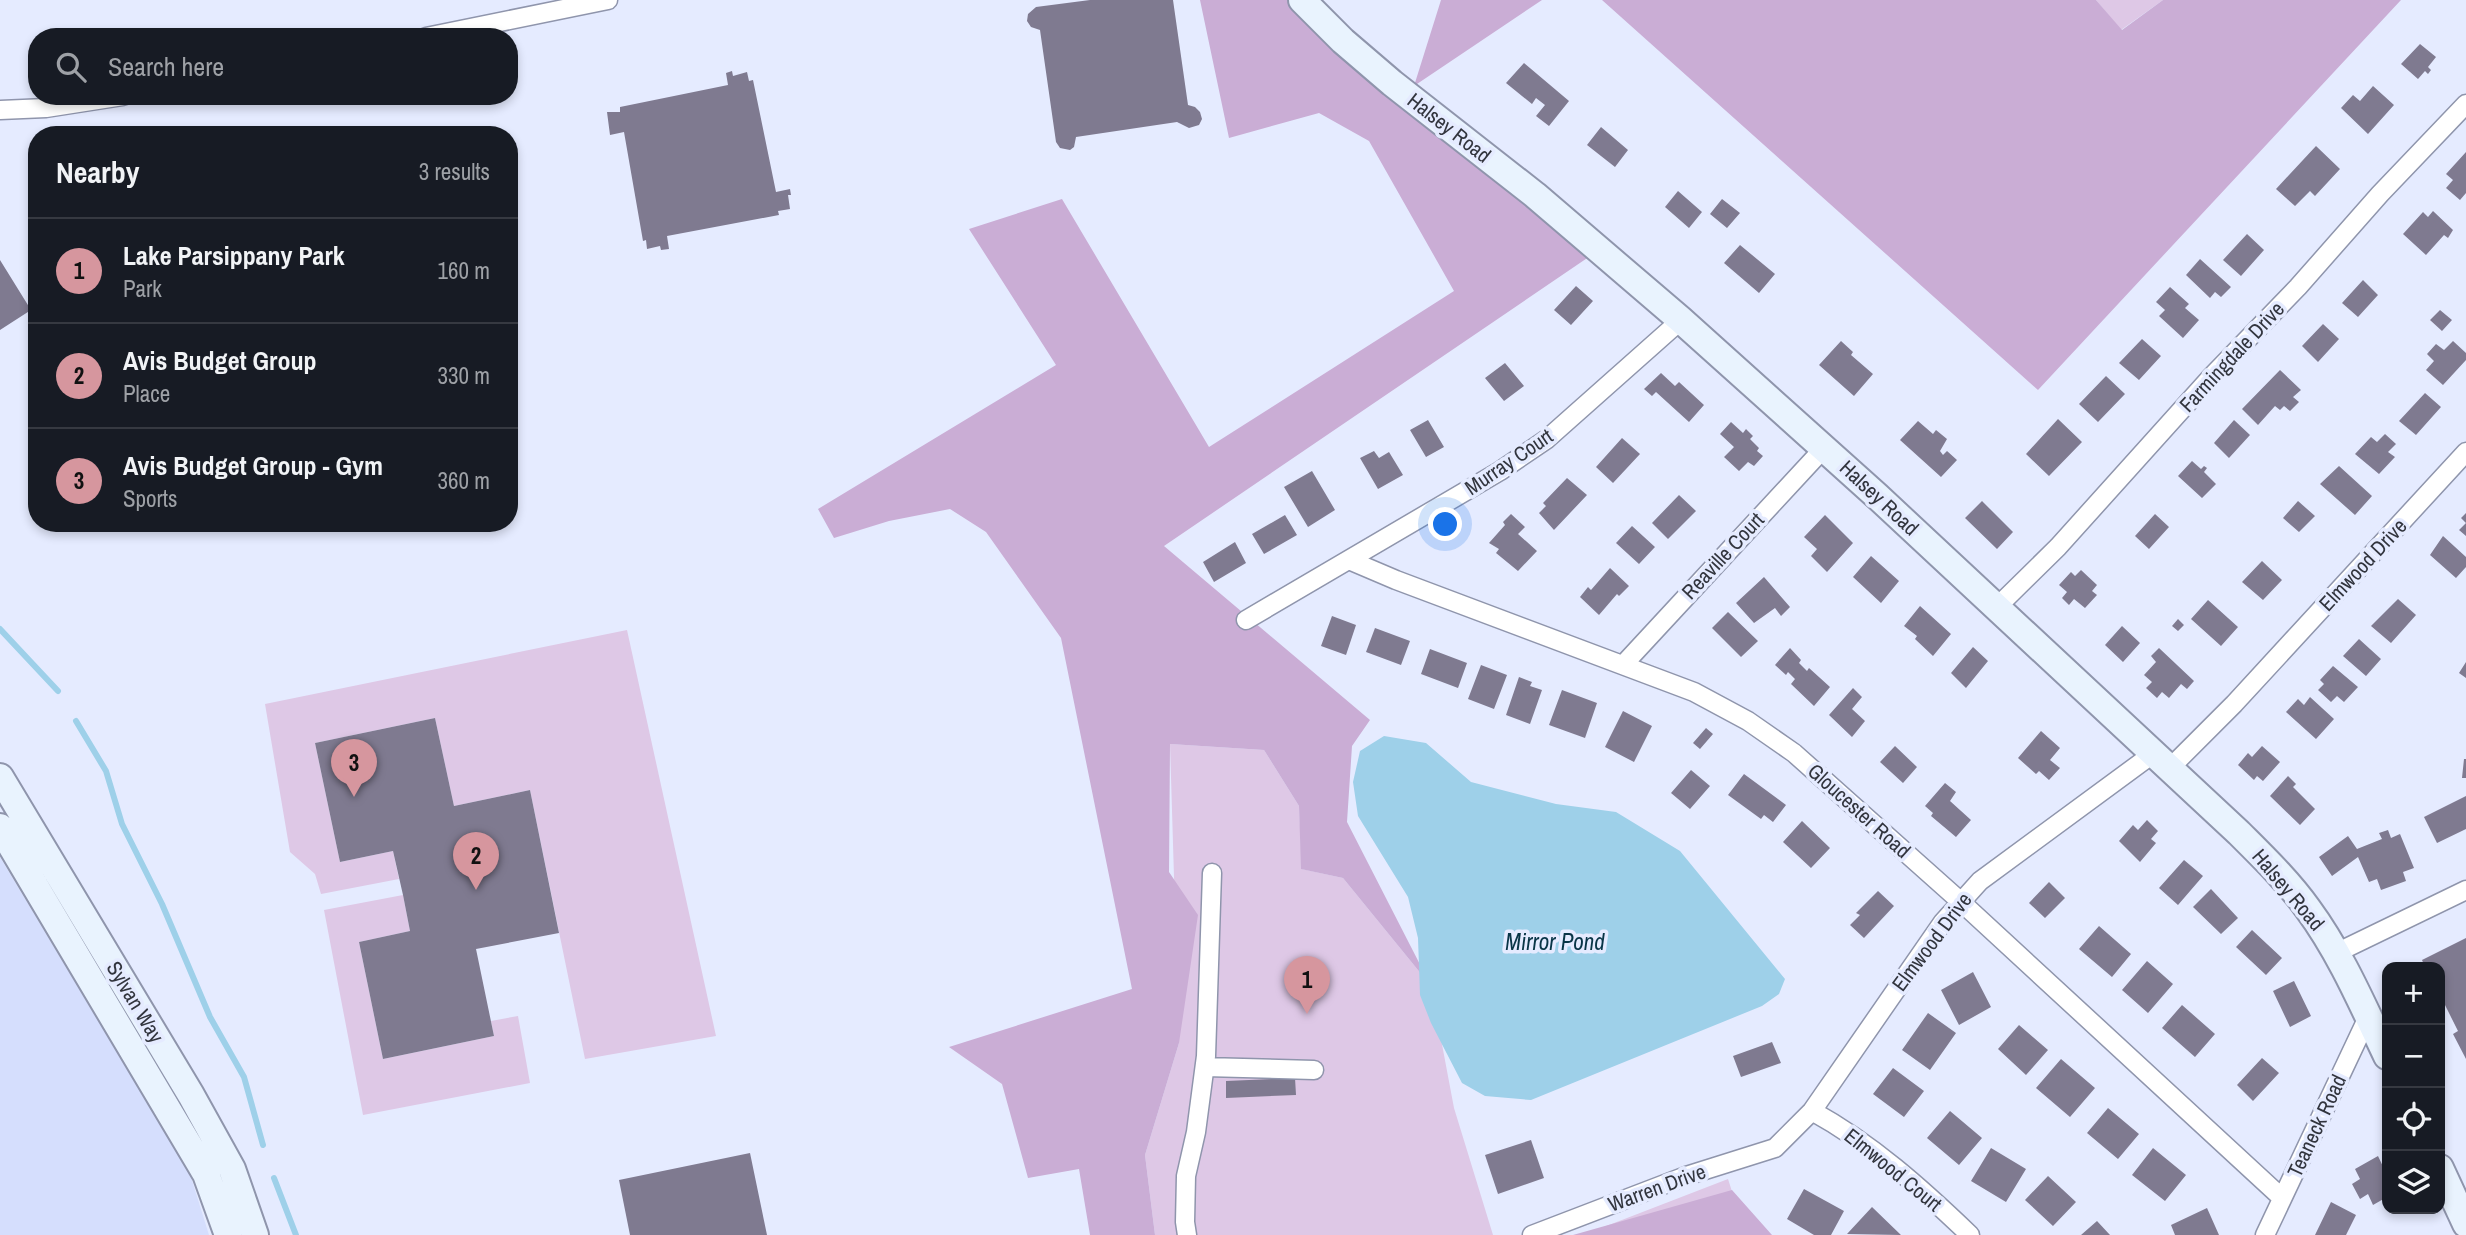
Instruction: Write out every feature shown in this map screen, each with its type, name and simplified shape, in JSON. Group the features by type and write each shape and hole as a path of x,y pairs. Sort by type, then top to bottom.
{"street":[{"path":"470,28 608,0"},
{"name":"Halsey Road","path":"1302,0 1382,75 1535,195 1681,320 1824,448 2239,833 2291,887 2308,909 2336,953 2382,1046"},
{"name":"Farmingdale Drive","path":"1996,608 2058,547 2211,377 2298,287 2380,194 2466,104"},
{"path":"0,110 65,105"},
{"name":"Murray Court","path":"1246,620 1500,471 1547,439 1681,320"},
{"name":"Reaville Court","path":"1623,665 1824,448"},
{"name":"Elmwood Drive","path":"1782,1142 1812,1111 1960,901 1980,881 2162,761 2234,704 2466,452"},
{"name":"Gloucester Road","path":"1349,560 1395,580 1694,692 1748,721 1794,753 1960,901 2282,1198"},
{"name":"Sylvan Way","path":"0,777 191,1094 232,1169 255,1235"},
{"name":"Sylvan Way","path":"0,827 206,1174 228,1235"},
{"path":"1187,1235 1186,1176 1196,1132 1205,1066 1212,873"},
{"path":"2336,953 2466,890"},
{"name":"Teaneck Road","path":"2265,1235 2368,1017"},
{"path":"1205,1066 1314,1070"},
{"name":"Elmwood Court","path":"1812,1111 1845,1129 1881,1155 1970,1235"},
{"name":"Warren Drive","path":"1532,1235 1686,1176 1776,1147 1782,1142"},
{"path":"2445,1179 2466,1224"}],"shaded area":[{"path":"1200,0 1316,0 1599,250 1164,546 1370,720 1352,746 1347,822 1431,986 1343,878 1301,869 1299,806 1264,750 1170,744 1169,872 1198,915 1179,1043 1145,1155 1155,1235 1090,1235 1079,1169 1028,1178 1002,1084 949,1047 1132,989 1061,638 986,532 950,509 889,521 834,538 818,509 1056,365 969,229 1062,199 1209,447 1454,291 1369,141 1319,113 1229,138"},
{"path":"1441,0 1542,0 1414,86"},
{"path":"1602,0 2096,0 2122,30 2163,0 2401,0 2038,390"},
{"path":"2096,0 2163,0 2121,30"},
{"path":"627,630 716,1036 585,1059 530,790 454,806 435,718 315,743 340,862 393,851 399,879 321,894 315,874 290,852 265,704"},
{"path":"1170,744 1264,750 1299,806 1302,869 1343,878 1431,986 1454,1108 1493,1235 1155,1235 1145,1155 1179,1043"},
{"path":"0,857 190,1174 209,1235 0,1235"},
{"path":"403,895 410,931 359,942 383,1059 494,1036 491,1021 518,1016 530,1083 363,1115 324,910"},
{"path":"1728,1179 1746,1235 1583,1235"},
{"path":"1732,1190 1772,1235 1573,1235"}],"water":[{"name":"Mirror Pond","path":"1384,736 1426,743 1471,782 1556,804 1616,812 1680,851 1785,979 1779,994 1762,1006 1531,1100 1485,1096 1462,1083 1431,1023 1420,995 1418,938 1408,897 1358,816 1353,782 1360,751"}],"building":[{"path":"1090,0 1173,0 1188,105 1200,112 1202,119 1199,125 1189,128 1177,122 1076,137 1074,147 1070,150 1060,148 1056,142 1040,30 1031,27 1027,21 1028,14 1036,7"},
{"path":"2420,44 2436,57 2428,67 2431,70 2428,74 2425,71 2418,79 2401,64"},
{"path":"1524,63 1569,101 1549,126 1536,116 1545,105 1536,98 1532,104 1506,83"},
{"path":"732,71 733,76 747,72 749,81 753,80 776,192 790,189 790,209 778,211 779,215 667,236 669,249 661,250 660,246 647,249 646,240 643,241 624,132 610,135 607,112 620,112 620,107 728,85 726,73"},
{"path":"2373,86 2394,105 2368,134 2341,108 2353,95 2360,101"},
{"path":"1601,127 1628,150 1615,167 1587,145"},
{"path":"2316,146 2340,169 2315,196 2310,191 2295,206 2276,189"},
{"path":"2466,152 2466,193 2460,200 2446,188 2453,180 2446,174"},
{"path":"1678,191 1702,212 1689,228 1665,207"},
{"path":"1722,199 1740,213 1727,228 1710,214"},
{"path":"2433,211 2453,230 2448,238 2444,235 2426,255 2403,234 2423,212 2428,217"},
{"path":"2247,234 2264,250 2241,276 2223,260"},
{"path":"1740,245 1775,274 1759,293 1724,263"},
{"path":"2200,259 2231,287 2221,297 2215,292 2210,298 2186,275"},
{"path":"0,260 28,305 28,312 0,330"},
{"path":"2363,280 2378,295 2358,317 2342,303"},
{"path":"1576,286 1593,301 1571,325 1554,310"},
{"path":"2170,287 2189,304 2185,308 2199,320 2183,338 2159,316 2165,310 2156,302"},
{"path":"2440,310 2452,320 2442,331 2430,320"},
{"path":"2323,324 2339,339 2318,362 2302,346"},
{"path":"2142,339 2161,356 2139,380 2119,363"},
{"path":"1841,341 1853,352 1851,355 1873,374 1854,396 1819,365"},
{"path":"2453,341 2466,353 2466,360 2443,385 2426,370 2434,361 2427,354 2436,344 2444,350"},
{"path":"1505,363 1524,386 1504,401 1485,378"},
{"path":"2280,370 2301,390 2293,397 2299,402 2290,411 2284,406 2280,410 2275,406 2258,425 2242,409"},
{"path":"1661,373 1675,386 1679,382 1704,405 1689,422 1656,392 1652,396 1644,389"},
{"path":"2106,376 2125,394 2098,422 2079,404"},
{"path":"2425,393 2441,407 2416,435 2399,421"},
{"path":"2058,419 2082,442 2049,476 2026,454"},
{"path":"1428,420 1444,447 1426,457 1410,430"},
{"path":"2234,420 2250,435 2229,458 2214,443"},
{"path":"1918,421 1933,434 1936,430 1947,439 1940,451 1943,455 1947,451 1957,460 1941,477 1900,440"},
{"path":"1731,422 1743,433 1746,429 1753,436 1750,439 1763,456 1754,466 1748,462 1739,471 1724,457 1734,447 1720,434"},
{"path":"2385,434 2396,444 2388,452 2395,457 2379,474 2355,454 2371,437 2377,442"},
{"path":"1622,438 1640,454 1613,483 1596,467"},
{"path":"1374,451 1379,458 1389,452 1403,475 1378,489 1360,458"},
{"path":"2192,461 2201,469 2204,466 2207,468 2204,472 2216,484 2202,498 2178,476"},
{"path":"2339,466 2372,496 2355,515 2320,484"},
{"path":"1312,471 1335,510 1308,527 1284,487"},
{"path":"1567,478 1587,495 1554,530 1539,513 1546,506 1543,503"},
{"path":"1679,495 1696,511 1668,539 1652,523"},
{"path":"1982,501 2013,532 1997,549 1965,518"},
{"path":"2298,501 2315,516 2299,532 2283,518"},
{"path":"1511,514 1525,527 1518,534 1537,551 1518,571 1496,553 1499,549 1489,543"},
{"path":"2155,514 2169,527 2149,549 2135,536"},
{"path":"1285,515 1297,535 1264,554 1252,534"},
{"path":"1825,515 1853,543 1827,572 1811,556 1817,549 1804,537"},
{"path":"2466,523 2466,536 2459,530"},
{"path":"1632,526 1655,547 1639,564 1616,543"},
{"path":"2443,536 2466,557 2466,567 2456,578 2430,555"},
{"path":"1235,542 1246,563 1214,582 1203,562"},
{"path":"1871,556 1899,581 1881,603 1853,577"},
{"path":"2262,561 2282,580 2263,600 2242,582"},
{"path":"1610,568 1629,586 1619,596 1617,594 1599,615 1580,597 1588,587 1591,590"},
{"path":"2081,570 2097,585 2092,591 2097,595 2085,608 2074,599 2069,605 2062,598 2067,592 2059,585 2071,572 2075,576"},
{"path":"1764,577 1790,607 1781,616 1775,608 1754,623 1736,603"},
{"path":"2398,599 2416,615 2391,643 2371,626"},
{"path":"2208,600 2238,627 2221,646 2191,619"},
{"path":"1920,606 1951,634 1933,656 1915,639 1917,636 1904,626"},
{"path":"1728,612 1758,641 1741,657 1712,628"},
{"path":"1332,616 1356,625 1346,655 1321,646"},
{"path":"2178,619 2184,625 2178,631 2172,626"},
{"path":"2122,626 2140,643 2123,662 2105,645"},
{"path":"1375,628 1410,641 1401,665 1366,652"},
{"path":"2359,639 2381,659 2366,676 2343,656"},
{"path":"1973,647 1988,661 1966,688 1951,673"},
{"path":"1790,648 1807,671 1809,668 1830,687 1814,706 1791,684 1795,679 1775,665"},
{"path":"2159,648 2194,681 2187,689 2181,684 2169,698 2162,692 2157,698 2146,688 2152,682 2144,675 2156,662 2151,656"},
{"path":"1430,649 1467,663 1458,688 1421,674"},
{"path":"2466,662 2466,678 2459,673"},
{"path":"1481,665 1507,675 1494,709 1468,699"},
{"path":"2333,666 2358,687 2344,702 2337,696 2331,702 2318,690 2324,684 2320,680"},
{"path":"1519,677 1532,682 1530,686 1542,690 1530,724 1506,715"},
{"path":"1853,688 1862,697 1852,709 1865,721 1852,737 1829,715"},
{"path":"1562,690 1597,703 1585,738 1549,725"},
{"path":"2310,697 2334,719 2316,739 2286,712 2298,699 2304,705"},
{"path":"1623,711 1652,726 1634,762 1605,747"},
{"path":"435,718 454,806 530,790 559,933 476,949 494,1036 383,1059 359,942 410,931 403,895 393,851 340,862 315,743"},
{"path":"1706,728 1713,734 1700,749 1693,743"},
{"path":"2041,731 2060,748 2050,760 2060,768 2049,780 2039,771 2036,774 2018,758"},
{"path":"1895,746 1917,767 1903,783 1880,762"},
{"path":"2262,746 2280,762 2263,781 2257,776 2254,780 2238,765 2248,753 2252,757"},
{"path":"2464,759 2466,778 2462,778"},
{"path":"1691,770 1710,786 1690,809 1671,793"},
{"path":"1744,774 1786,805 1773,822 1764,815 1761,819 1728,795"},
{"path":"2288,776 2296,784 2293,787 2315,809 2300,825 2270,796"},
{"path":"1945,783 1956,792 1950,801 1971,820 1956,837 1931,816 1933,813 1925,806"},
{"path":"2466,796 2466,829 2437,843 2424,817"},
{"path":"2147,820 2158,831 2151,839 2156,843 2140,862 2119,841 2133,825 2138,830"},
{"path":"1802,821 1830,848 1811,868 1783,842"},
{"path":"2388,830 2391,838 2400,834 2414,868 2403,872 2406,881 2381,890 2377,879 2369,882 2358,857 2332,876 2319,857 2348,836 2357,849 2382,839 2379,833"},
{"path":"2184,860 2203,876 2178,905 2159,888"},
{"path":"2049,882 2065,898 2045,918 2029,903"},
{"path":"2211,889 2238,918 2221,934 2193,907"},
{"path":"1878,891 1894,906 1864,938 1850,925 1860,915 1856,913"},
{"path":"2099,926 2131,954 2112,977 2079,949"},
{"path":"2252,930 2282,958 2266,975 2236,947"},
{"path":"2466,938 2466,1059 2453,1034 2458,1031 2445,1005 2445,962 2422,960"},
{"path":"2147,961 2173,984 2148,1013 2122,990"},
{"path":"1973,972 1991,1007 1959,1025 1941,990"},
{"path":"2294,981 2311,1016 2290,1027 2273,991"},
{"path":"2182,1005 2215,1034 2195,1057 2162,1028"},
{"path":"1928,1013 1956,1033 1930,1070 1902,1050"},
{"path":"2019,1025 2048,1050 2026,1075 1998,1049"},
{"path":"1772,1042 1781,1063 1741,1077 1733,1056"},
{"path":"2262,1058 2279,1073 2253,1101 2237,1085"},
{"path":"2061,1059 2095,1088 2070,1117 2036,1088"},
{"path":"1893,1068 1924,1091 1904,1117 1873,1094"},
{"path":"1295,1078 1296,1095 1226,1098 1226,1081"},
{"path":"2108,1108 2139,1134 2118,1159 2087,1133"},
{"path":"1950,1111 1982,1138 1959,1165 1927,1138"},
{"path":"1531,1140 1544,1178 1498,1194 1485,1155"},
{"path":"1991,1148 2026,1169 2006,1202 1971,1181"},
{"path":"2153,1148 2186,1175 2165,1201 2132,1175"},
{"path":"750,1153 767,1235 630,1235 619,1180"},
{"path":"2378,1156 2382,1164 2382,1200 2373,1205 2368,1194 2360,1199 2352,1184 2360,1179 2355,1169"},
{"path":"2048,1176 2076,1202 2053,1226 2025,1200"},
{"path":"1804,1189 1844,1211 1831,1235 1814,1235 1787,1219"},
{"path":"2331,1202 2356,1215 2346,1235 2315,1235"},
{"path":"1872,1207 1901,1235 1847,1234"},
{"path":"2207,1208 2219,1235 2175,1235 2171,1225"},
{"path":"2097,1221 2110,1235 2081,1235"}],"waterway":[{"path":"0,629 58,691"},
{"path":"76,721 106,771 122,824 162,904 210,1017 244,1077 263,1145"},
{"path":"274,1178 296,1235"}],"place":[{"name":"Avis Budget Group - Gym","path":"354,797"},
{"name":"Avis Budget Group","path":"476,890"},
{"name":"Lake Parsippany Park","path":"1307,1014"}]}
